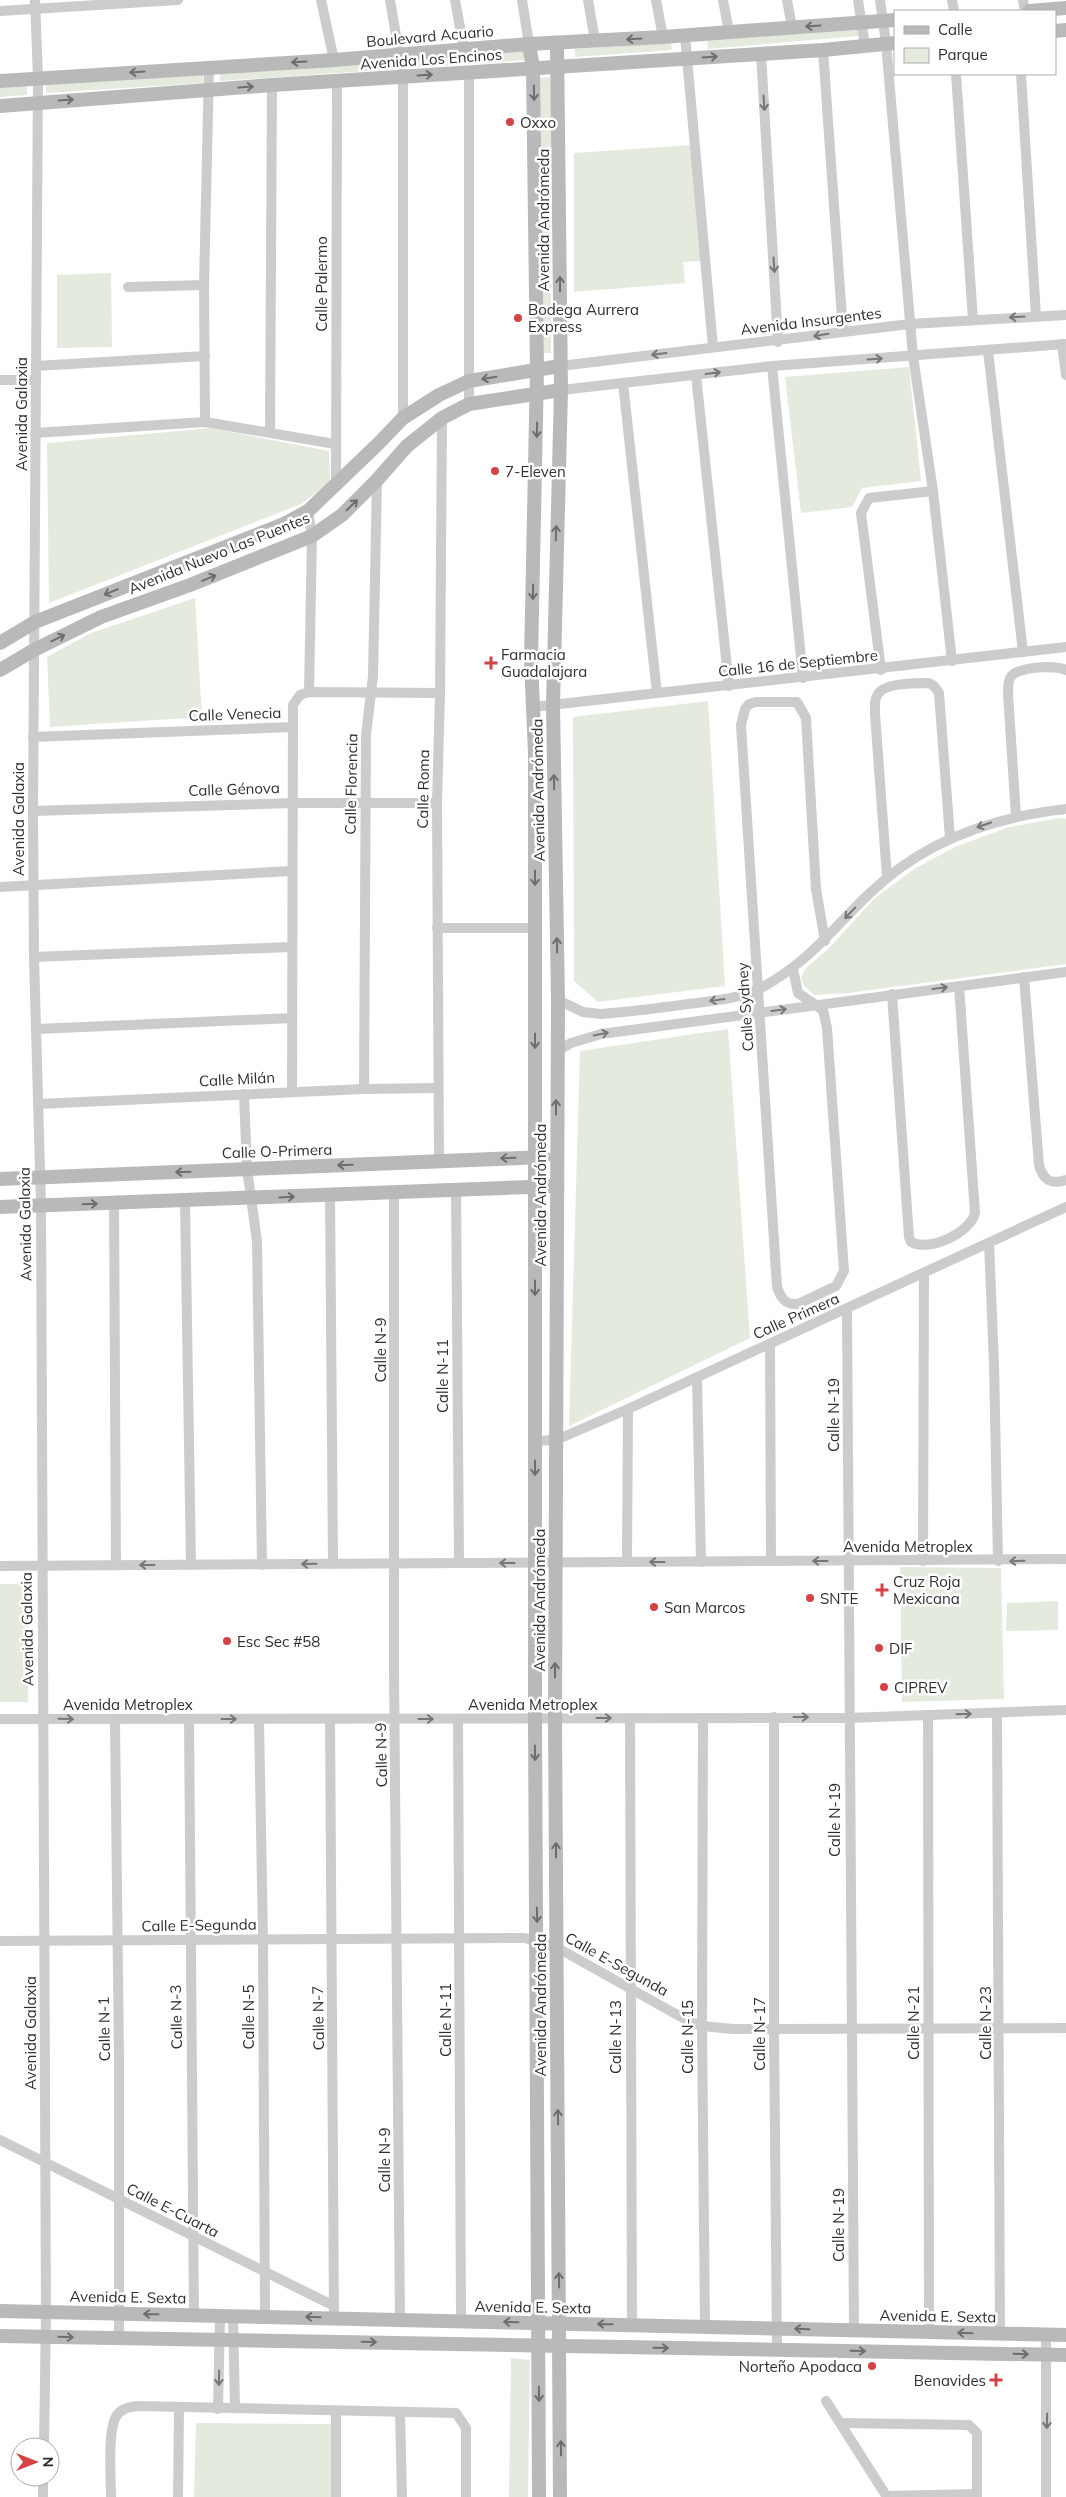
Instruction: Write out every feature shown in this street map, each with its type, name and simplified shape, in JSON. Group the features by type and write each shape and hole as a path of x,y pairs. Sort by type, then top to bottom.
{"street":[{"path":"0,11 35,4 178,0"},
{"path":"321,0 334,60"},
{"path":"390,0 403,77 403,418"},
{"path":"455,0 464,49"},
{"path":"522,0 529,44"},
{"path":"588,0 595,41"},
{"path":"656,0 663,37"},
{"path":"723,0 729,32"},
{"path":"787,0 792,27"},
{"path":"858,0 865,46"},
{"path":"880,0 889,20 913,356 933,491 952,661"},
{"name":"Avenida Galaxia","path":"35,4 38,79 33,811 34,957 41,1206 41,1565 46,2312 44,2437"},
{"path":"1041,10 1066,8"},
{"name":"Boulevard Acuario","path":"0,81 334,60 529,44 685,36 889,20"},
{"path":"685,36 713,347"},
{"name":"Avenida Andrómeda","path":"558,43 561,390 553,705 558,1000 556,1052 555,1719 560,2497"},
{"name":"Avenida Los Encinos","path":"0,106 272,85 823,50 890,43"},
{"name":"Avenida Andrómeda","path":"529,44 533,68 538,370 532,640 535,1157 534,1719 537,1941 539,2497"},
{"path":"823,50 843,332"},
{"path":"760,54 778,342"},
{"path":"205,422 204,285 209,68"},
{"path":"469,72 469,404"},
{"path":"956,75 973,320"},
{"path":"1021,75 1036,316"},
{"name":"Calle Palermo","path":"336,486 337,82"},
{"path":"270,432 272,85"},
{"path":"128,287 204,285"},
{"name":"Avenida Insurgentes","path":"560,366 713,347 778,342 910,324 1066,315"},
{"path":"561,390 772,366 1064,344 1066,375"},
{"path":"988,351 1023,652"},
{"path":"36,366 205,356"},
{"name":"Avenida Nuevo Las Puentes","path":"0,643 35,622 284,524 308,511 336,486 403,418 439,395 468,381 560,366"},
{"path":"772,366 803,678"},
{"path":"696,375 729,686"},
{"path":"0,380 36,380"},
{"path":"623,383 657,694"},
{"name":"Avenida Nuevo Las Puentes","path":"0,670 34,650 101,617 190,585 312,536 342,515 407,446 442,418 469,404 561,390"},
{"name":"Calle Roma","path":"439,1160 437,803 440,693 442,418"},
{"path":"35,433 205,422 335,444"},
{"name":"Calle Florencia","path":"364,1089 365,803 368,710 372,693 377,480"},
{"path":"881,670 861,513 870,498 933,491"},
{"path":"308,511 312,536 309,692 440,693"},
{"name":"Calle 16 de Septiembre","path":"533,707 881,670 1066,647"},
{"path":"1016,816 1008,694 1010,678 1018,671 1058,667 1066,670"},
{"path":"887,877 875,708 877,695 881,690 888,687 929,683 934,686 938,693 950,838"},
{"name":"Calle Venecia","path":"33,737 292,727 293,705 300,695 309,692"},
{"name":"Calle Sydney","path":"818,1005 823,1010 827,1028 844,1272 836,1286 798,1304 786,1302 781,1297 778,1287 741,726 745,709 749,704 756,702 797,702 806,718 816,890 826,941"},
{"path":"292,727 292,1092"},
{"name":"Calle Génova","path":"33,811 293,803 437,803"},
{"path":"558,1000 583,1012 601,1014 731,998 759,989 793,968 826,941 846,916 887,877 911,859 950,838 991,822 1016,816 1066,809"},
{"path":"0,887 291,872"},
{"path":"438,928 534,928"},
{"path":"34,957 291,947"},
{"path":"793,968 798,993 818,1005"},
{"path":"556,1052 571,1043 601,1034 1066,972"},
{"path":"1024,977 1038,1165 1041,1174 1047,1181 1055,1183 1066,1180"},
{"path":"892,994 908,1237 911,1242 926,1246 963,1231 970,1224 975,1212 959,986"},
{"path":"695,1003 698,1021"},
{"path":"37,1029 292,1018"},
{"name":"Calle Milán","path":"38,1104 364,1089 438,1088"},
{"path":"244,1094 247,1169 257,1241 262,1565"},
{"name":"Calle O-Primera","path":"0,1179 556,1156"},
{"path":"0,1207 556,1186"},
{"name":"Calle N-11","path":"456,1189 458,1563"},
{"name":"Calle N-9","path":"394,1192 394,1563 400,2319"},
{"path":"330,1195 333,1564"},
{"path":"185,1200 191,1565"},
{"path":"114,1203 116,1565"},
{"name":"Calle Primera","path":"534,1441 556,1440 628,1409 847,1310 1066,1207"},
{"path":"989,1243 994,1364 998,1561"},
{"path":"923,1561 924,1274"},
{"name":"Calle N-19","path":"847,1310 848,1718 854,2330"},
{"path":"770,1344 771,1561"},
{"path":"697,1377 701,1562"},
{"path":"627,1562 628,1409"},
{"name":"Avenida Metroplex","path":"0,1566 848,1562 1066,1559"},
{"name":"Avenida Metroplex","path":"0,1719 848,1718 1066,1710"},
{"name":"Calle N-23","path":"997,1713 1000,2334"},
{"name":"Calle N-21","path":"928,1715 928,2332"},
{"name":"Calle N-17","path":"774,1717 774,2029 778,2350"},
{"name":"Calle N-7","path":"330,1718 334,2312"},
{"name":"Calle N-13","path":"630,1718 632,2325"},
{"name":"Calle N-15","path":"703,1718 702,2026 705,2327"},
{"name":"Calle N-3","path":"188,1719 194,2315"},
{"name":"Calle N-5","path":"260,1719 265,2316"},
{"name":"Calle N-11","path":"458,1719 461,2321"},
{"name":"Calle N-1","path":"115,1720 120,2338"},
{"name":"Calle E-Segunda","path":"0,1941 514,1938 537,1941 556,1947 630,1987 678,2016 702,2026 774,2029 1066,2028"},
{"name":"Calle E-Cuarta","path":"0,2140 264,2273 334,2312"},
{"name":"Avenida E. Sexta","path":"0,2312 226,2316 334,2312 400,2319 461,2321 1066,2335"},
{"path":"226,2316 235,2408"},
{"path":"1046,2335 1046,2497"},
{"path":"0,2336 1066,2355"},
{"path":"218,2409 227,2340"},
{"path":"826,2401 887,2496 977,2496 976,2433 969,2425 841,2423"},
{"path":"111,2497 113,2426 116,2416 122,2410 130,2407 235,2408 336,2412 447,2412 456,2414 462,2419 466,2428 466,2497"},
{"path":"178,2497 179,2408"},
{"path":"336,2412 336,2497"},
{"path":"400,2412 402,2497"}],"green space":[{"path":"858,28 858,36 708,49 707,40"},
{"path":"671,43 672,50 575,57 575,49"},
{"path":"528,50 528,60 220,81 220,72"},
{"path":"203,73 203,83 46,93 46,84"},
{"path":"551,77 551,353 542,353 540,78"},
{"path":"27,85 27,95 0,97 0,87"},
{"path":"692,145 702,261 683,262 685,283 574,292 574,153"},
{"path":"111,273 112,347 57,348 57,275"},
{"path":"909,367 921,481 862,488 852,507 801,513 785,377"},
{"path":"211,428 329,451 330,482 301,504 49,603 47,443"},
{"path":"195,598 202,717 50,727 47,657 91,633"},
{"path":"708,701 725,986 598,1002 574,981 573,717"},
{"path":"1060,818 1066,819 1066,964 848,993 814,995 804,986 801,978 805,969 828,949 875,898 914,869 955,847 1009,827"},
{"path":"728,1029 750,1338 569,1426 580,1051"},
{"path":"900,1567 1001,1568 1004,1699 902,1702"},
{"path":"0,1584 29,1584 28,1702 0,1702"},
{"path":"1058,1601 1058,1630 1006,1631 1007,1603"},
{"path":"511,2358 530,2360 528,2497 509,2497"},
{"path":"196,2423 332,2424 332,2497 194,2497"}],"place":[{"name":"Oxxo","path":"510,122"},
{"name":"Bodega Aurrera Express","path":"518,318"},
{"name":"7-Eleven","path":"495,471"},
{"name":"Farmacia Guadalajara","path":"491,663"},
{"name":"Cruz Roja Mexicana","path":"882,1590"},
{"name":"SNTE","path":"810,1598"},
{"name":"San Marcos","path":"654,1607"},
{"name":"Esc Sec #58","path":"227,1641"},
{"name":"DIF","path":"879,1648"},
{"name":"CIPREV","path":"884,1687"},
{"name":"Norteño Apodaca","path":"872,2366"},
{"name":"Benavides","path":"996,2380"}]}
